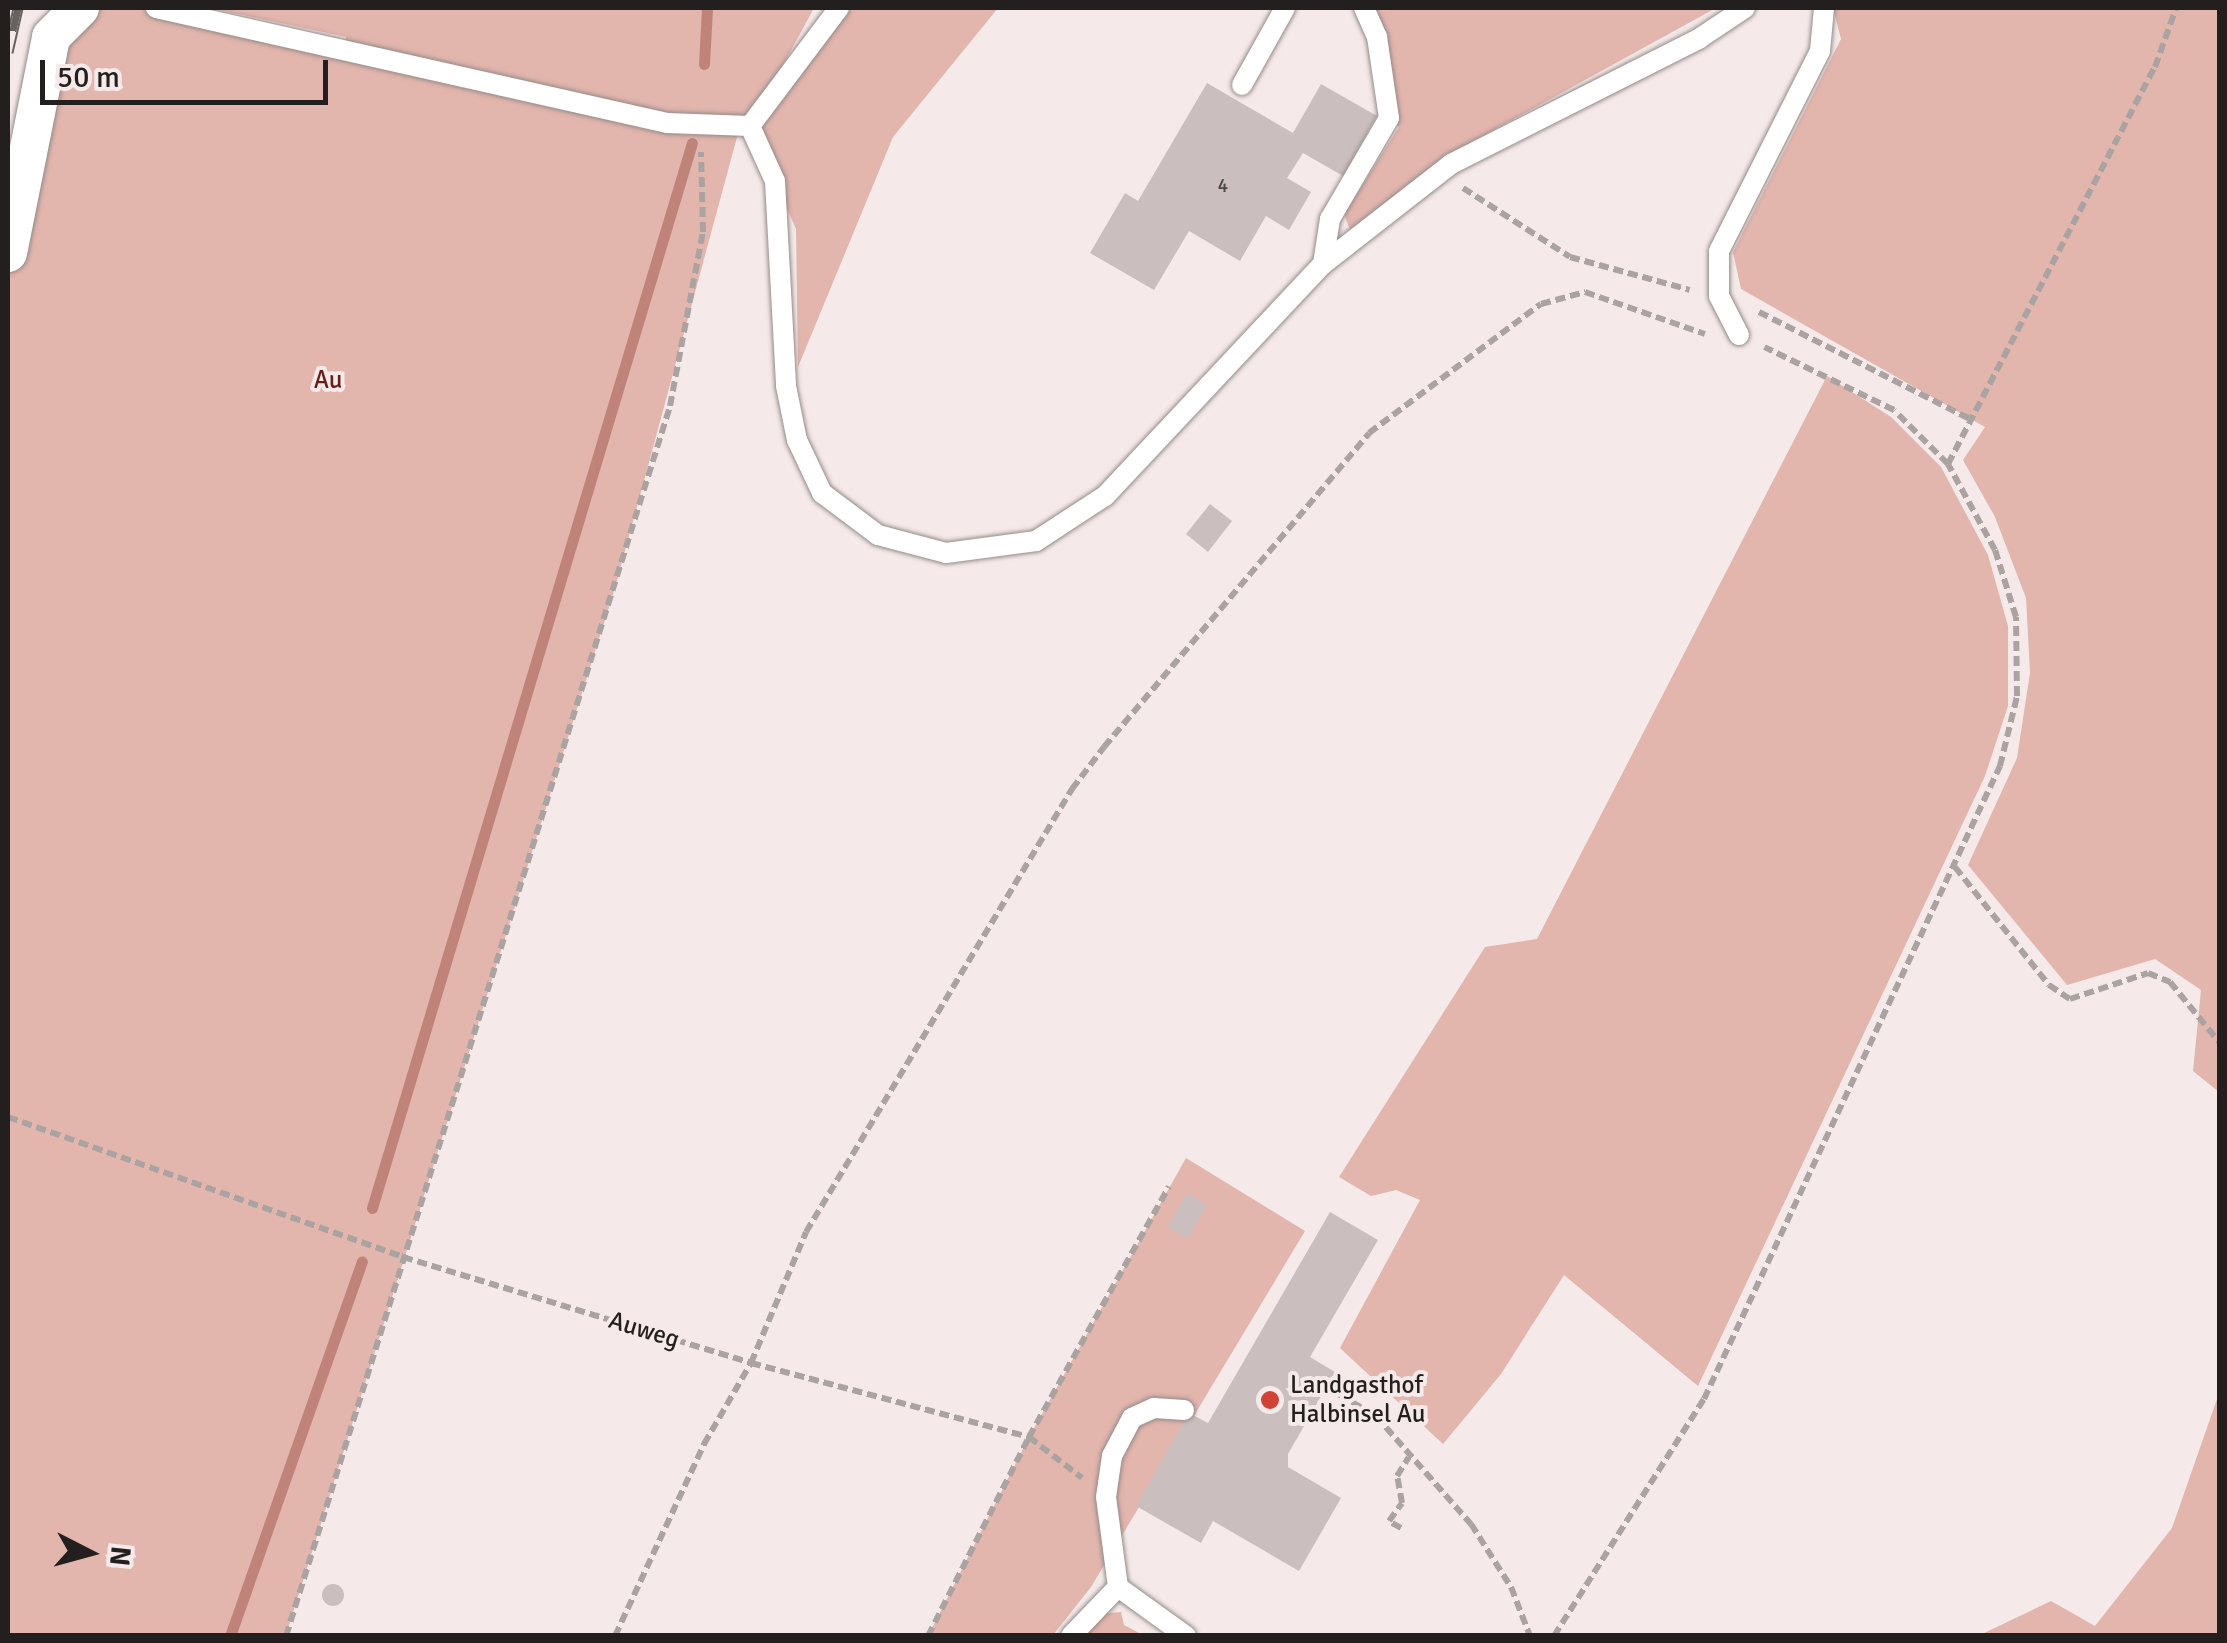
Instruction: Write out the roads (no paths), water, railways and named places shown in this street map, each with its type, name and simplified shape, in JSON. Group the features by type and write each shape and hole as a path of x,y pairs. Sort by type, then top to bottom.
{"street":[{"path":"8,253 50,37 80,8"}],"lane":[{"path":"156,8 700,126 750,126"},
{"path":"750,126 839,8"},
{"path":"1242,85 1285,8"},
{"path":"1323,264 1330,219 1389,118 1376,37 1364,8"},
{"path":"750,126 775,181 786,386 798,440 822,492 878,535 946,552 1036,540 1105,496 1323,264 1452,164 1700,38 1745,8"},
{"path":"1739,334 1719,296 1719,251 1820,51 1824,8"},
{"path":"1184,1410 1154,1408 1132,1418 1112,1456 1106,1497 1118,1587 1186,1636"},
{"path":"1071,1636 1118,1587"}],"waterway":[{"path":"704,64 707,8"},
{"path":"372,1208 692,143"},
{"path":"230,1636 362,1262"}],"railway":[{"path":"8,52 18,8"}],"place":[{"name":"Landgasthof Halbinsel Au","path":"1270,1400"}],"park label":[{"name":"Au","path":"328,380"}]}
